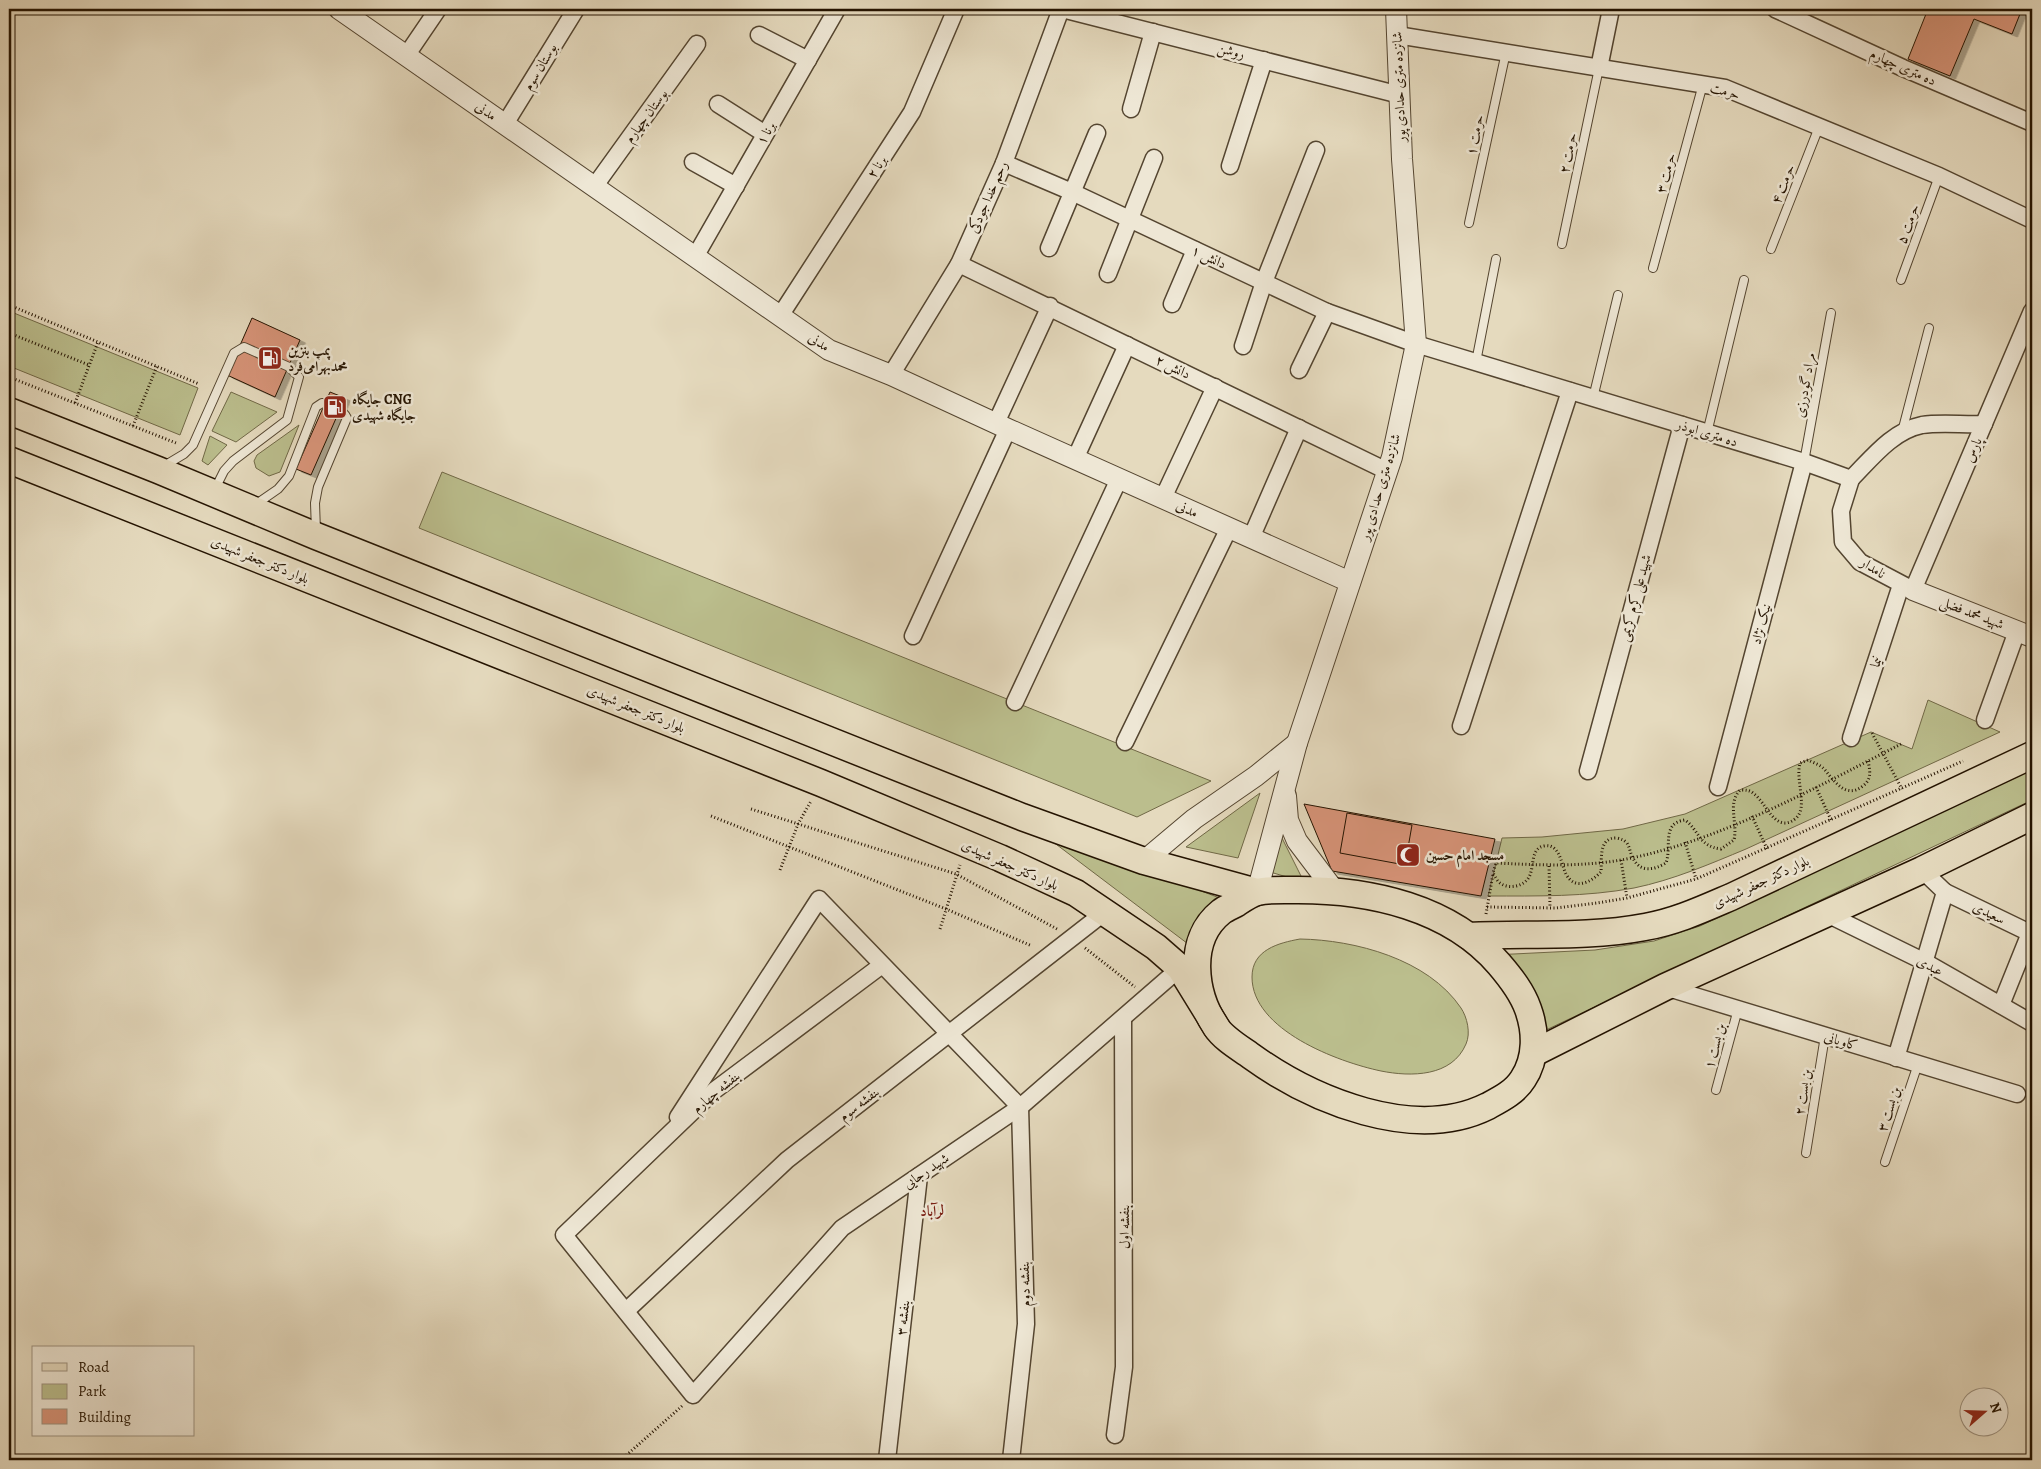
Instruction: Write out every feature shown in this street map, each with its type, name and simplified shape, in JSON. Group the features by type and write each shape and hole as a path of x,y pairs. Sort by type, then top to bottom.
{"main road":[{"path":"9,411 158,470 316,536 1022,817 1144,861 1258,892 1334,890 1369,896 1414,908 1443,920 1476,936 1514,981 1526,1003 1533,1023 1534,1053 1524,1079 1506,1097 1479,1110 1458,1117 1428,1120 1392,1118 1325,1098 1265,1066 1235,1045 1217,1028 1202,999 1197,974 1197,955 1202,937 1222,911 1258,892"},
{"name":"بلوار دکتر جعفر شهیدی","path":"9,460 820,783 1000,858 1076,893 1156,947 1180,968 1217,1028"},
{"name":"بلوار دکتر جعفر شهیدی","path":"1476,936 1615,931 1645,927 1682,918 1731,897 2032,755"},
{"path":"1534,1053 1665,987 2027,823"}],"street":[{"name":"مدنی","path":"339,9 829,350 892,375 1350,582"},
{"path":"406,56 438,9"},
{"name":"بوستان سوم","path":"505,124 576,9"},
{"name":"برنا ۱","path":"695,257 837,9"},
{"name":"برنا ۲","path":"780,316 912,112 956,9"},
{"name":"روشن","path":"1062,9 1400,95"},
{"name":"رحم خدا جودکی","path":"892,375 959,264 1004,163 1062,9"},
{"name":"شانزده متری حدادی پور","path":"1258,892 1297,743 1392,457 1416,344 1403,169 1396,9"},
{"path":"1599,68 1611,9"},
{"name":"ده متری چهارم","path":"1775,9 1904,68 2032,123"},
{"path":"1131,109 1153,32"},
{"name":"حرمت","path":"1397,34 1724,88 1938,176 2032,220"},
{"path":"759,35 808,60"},
{"name":"بوستان چهارم","path":"594,187 698,44"},
{"path":"1230,166 1264,60"},
{"path":"718,104 765,134"},
{"path":"1050,248 1098,134"},
{"path":"1242,346 1264,282 1316,150"},
{"path":"1108,274 1128,219 1154,158"},
{"path":"693,162 736,186"},
{"name":"دانش ۱","path":"1004,163 1072,192 1327,312 1416,344"},
{"path":"1172,304 1195,250"},
{"name":"دانش ۲","path":"959,264 1050,306 1387,471"},
{"path":"913,636 1002,426 1050,306"},
{"name":"پارس","path":"1907,587 1984,424 2032,310"},
{"path":"1299,370 1327,312"},
{"name":"ده متری ابوذر","path":"1416,344 1804,462 1851,479"},
{"path":"1075,459 1127,345"},
{"path":"1163,498 1215,387"},
{"path":"1461,726 1570,391"},
{"path":"1851,479 1886,443 1902,432 1922,425 1984,424"},
{"name":"شهید علی کرم کریمی","path":"1588,771 1682,425"},
{"path":"1251,538 1298,428"},
{"name":"نیک نژاد","path":"1718,787 1804,462"},
{"path":"1015,702 1119,479"},
{"name":"نامدار","path":"1851,479 1841,511 1843,542 1860,562 1907,587"},
{"path":"1125,742 1228,528"},
{"name":"شهید محمد فضلی","path":"1907,587 2024,634"},
{"name":"نیما","path":"1851,738 1907,587"},
{"path":"1986,720 2024,634"},
{"path":"1144,861 1194,819 1256,776 1297,743"},
{"path":"1285,787 1288,820 1297,841 1334,890"},
{"name":"سعیدی","path":"1922,870 1945,892 2031,933"},
{"path":"1896,1058 1945,892"},
{"path":"662,1141 819,899 1020,1107"},
{"name":"بنفشه سوم","path":"626,1311 787,1160 1104,912"},
{"name":"عبدی","path":"1825,913 1924,962 2032,1023"},
{"path":"2000,1005 2031,933"},
{"name":"بنفشه چهارم","path":"626,1311 564,1235 715,1090 882,965"},
{"name":"شهید رجایی","path":"693,1395 842,1228 1020,1107 1180,968"},
{"name":"کاویانی","path":"1665,987 2017,1094"},
{"name":"بنفشه اول","path":"1115,1435 1124,1367 1123,1018"},
{"name":"بنفشه دوم","path":"1011,1460 1026,1324 1020,1107"},
{"name":"بنفشه ۳","path":"887,1460 919,1176"},
{"path":"626,1311 693,1395"}],"lane":[{"name":"حرمت ۱","path":"1469,223 1506,52"},
{"name":"حرمت ۲","path":"1562,244 1599,68"},
{"name":"حرمت ۳","path":"1653,268 1703,84"},
{"name":"حرمت ۴","path":"1771,249 1820,127"},
{"name":"حرمت ۵","path":"1901,280 1938,176"},
{"path":"1476,362 1496,259"},
{"path":"1707,433 1744,280"},
{"path":"1593,398 1618,295"},
{"name":"مراد گودرزی","path":"1804,462 1831,313"},
{"path":"1902,432 1929,328"},
{"path":"158,470 184,454 193,445 234,352 244,347 289,367 299,377 287,420 233,461 224,471 212,492"},
{"path":"250,508 278,490 289,476 316,407 322,403 335,407 344,412 347,418 318,487 315,503 316,536"},
{"name":"بن بست ۱","path":"1716,1090 1738,1009"},
{"name":"بن بست ۲","path":"1806,1153 1825,1036"},
{"name":"بن بست ۳","path":"1885,1162 1918,1064"}],"path":[{"path":"9,305 200,384"},
{"path":"9,334 89,365"},
{"path":"75,403 98,342"},
{"path":"133,426 157,366"},
{"path":"9,377 176,443"},
{"path":"1872,732 1913,811"},
{"path":"1476,936 1487,907 1496,863 1549,866 1602,862 1621,860 1669,848 1736,824 1816,787 1901,744"},
{"path":"1487,907 1550,908 1627,898 1696,879 1970,757"},
{"path":"1493,873 1499,882 1514,887 1524,883 1530,877 1536,850 1542,846 1549,846 1556,849 1566,876 1581,885 1595,878 1600,872 1602,848 1606,841 1614,838 1626,842 1632,857 1641,867 1652,870 1666,863 1669,848 1668,834 1672,826 1678,821 1685,820 1706,845 1720,849 1734,840 1736,824 1733,805 1734,796 1740,790 1754,793 1771,817 1778,821 1786,822 1794,819 1800,812 1802,803 1797,773 1800,764 1808,760 1820,766 1839,788 1858,790 1866,784 1871,775 1868,761"},
{"path":"780,870 798,824 820,783"},
{"path":"1816,787 1831,820"},
{"path":"751,809 956,874 1071,937 1148,996"},
{"path":"711,816 946,909 1049,954"},
{"path":"1752,816 1767,849"},
{"path":"1685,842 1696,879"},
{"path":"940,929 956,874 968,846"},
{"path":"1621,860 1627,898"},
{"path":"1549,866 1550,908"},
{"path":"621,1460 693,1395"}],"green space":[{"path":"9,311 198,388 180,435 9,366"},
{"path":"231,392 277,412 236,442 212,431"},
{"path":"299,425 280,472 269,476 256,468 254,461 257,455"},
{"path":"210,436 227,445 208,465 202,461"},
{"path":"442,472 1211,781 1137,817 419,528"},
{"path":"1928,700 2000,732 1746,849 1705,866 1649,885 1598,893 1488,896 1502,838 1542,837 1623,829 1685,814 1871,732 1912,749"},
{"path":"2032,770 2032,800 1527,1039 1493,955 1595,950 1654,941 1700,926"},
{"path":"1260,793 1238,858 1186,847"},
{"path":"1032,826 1230,902 1204,956"},
{"path":"1280,834 1304,882 1270,872"},
{"path":"1300,939 1344,943 1366,948 1410,965 1430,977 1447,991 1465,1016 1468,1025 1468,1035 1460,1055 1441,1069 1430,1072 1417,1074 1393,1073 1363,1067 1343,1060 1321,1051 1281,1028 1266,1013 1256,996 1252,977 1253,968 1256,960 1268,949"}],"building":[{"path":"1928,9 2022,9 2012,34 1974,19 1950,76 1908,59"},
{"path":"252,318 300,340 275,397 227,375"},
{"path":"330,392 345,398 311,475 296,469"},
{"name":"مسجد امام حسین","path":"1304,804 1495,839 1481,896 1332,871"},
{"path":"1347,813 1412,825 1405,865 1340,853"}],"place":[{"name":"پمپ بنزین محمد‌بهرامی‌فرد","path":"270,358"},
{"name":"جایگاه CNG جایگاه شهیدی","path":"335,407"},
{"name":"مسجد امام حسین","path":"1408,855"}],"district":[{"name":"لرآباد","path":"932,1211"}]}
